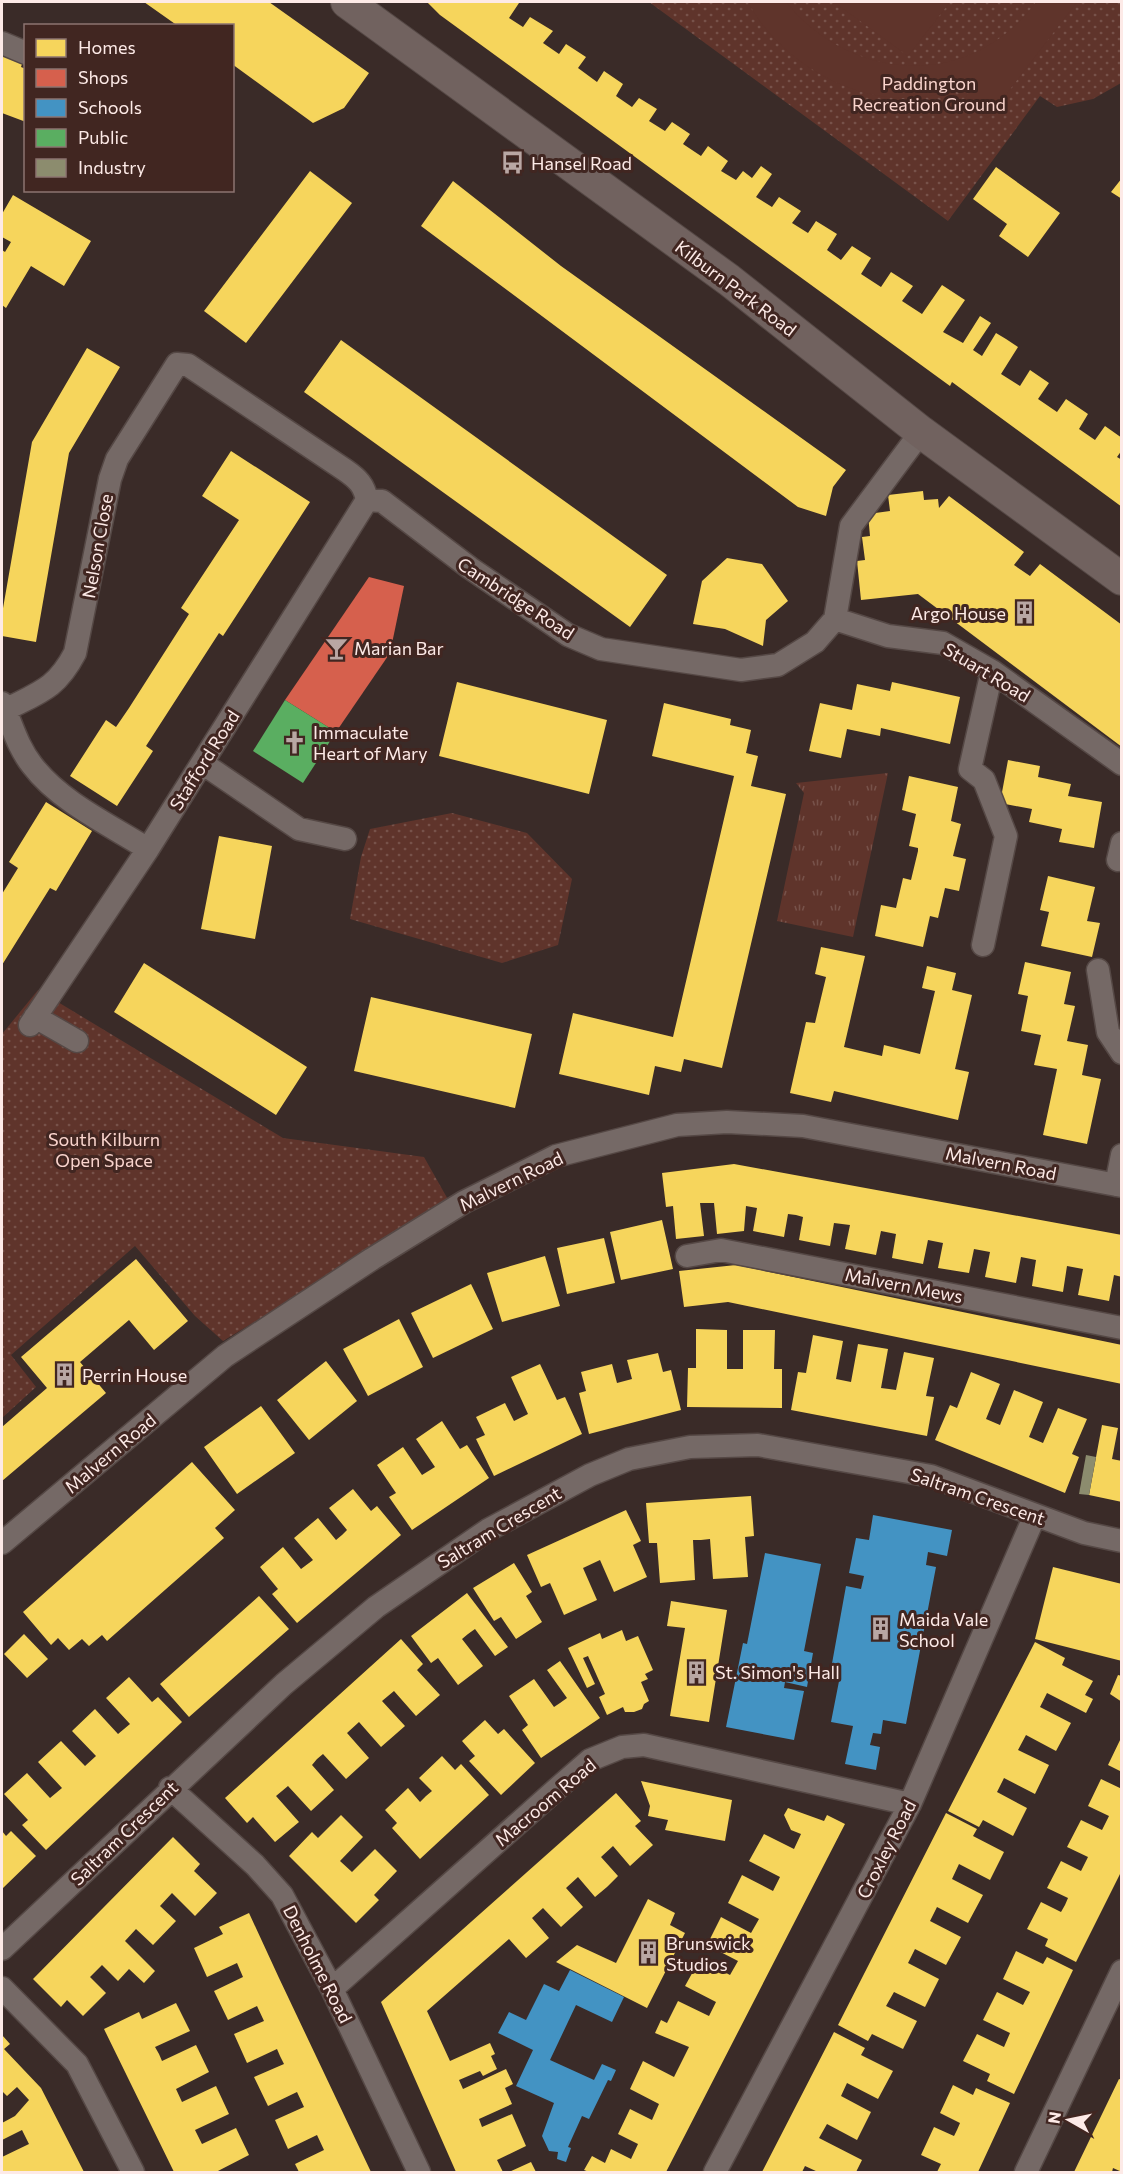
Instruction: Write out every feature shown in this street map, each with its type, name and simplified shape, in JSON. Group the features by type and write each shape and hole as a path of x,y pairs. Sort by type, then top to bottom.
{"main road":[{"name":"Kilburn Park Road","path":"347,2 729,280 921,432 1122,579"}],"street":[{"path":"2,43 24,52"},
{"name":"Nelson Close","path":"3,706 53,685 65,673 75,653 110,479 117,459 177,364 188,365 358,479 365,489 367,501"},
{"path":"835,619 851,526 921,432"},
{"name":"Cambridge Road","path":"367,501 382,501 470,568 568,635 601,649 741,670 778,665 815,642 835,619"},
{"name":"Stafford Road","path":"77,1041 33,1021 148,849 367,501"},
{"name":"Stuart Road","path":"835,619 888,636 943,643 992,671 1122,764"},
{"path":"983,945 1006,836 984,780 970,769 992,671"},
{"path":"3,706 17,742 32,765 49,783 148,849"},
{"path":"202,763 299,829 345,839"},
{"path":"1098,970 1108,1032 1122,1053"},
{"name":"Malvern Road","path":"2,1543 225,1356 372,1258 464,1202 555,1156 677,1125 749,1123 803,1126 1119,1185"},
{"path":"1119,1185 1122,1155"},
{"name":"Malvern Mews","path":"687,1256 721,1250 1122,1328"},
{"name":"Saltram Crescent","path":"2,1949 170,1788 284,1684 376,1606 488,1530 590,1475 629,1459 690,1446 758,1444 931,1476 1084,1533 1122,1541"},
{"name":"Croxley Road","path":"715,2172 910,1804 1035,1515"},
{"name":"Macroom Road","path":"332,1989 590,1760 622,1747 644,1745 686,1752 910,1804"},
{"name":"Denholme Road","path":"170,1788 255,1865 282,1895 332,1989 419,2172"},
{"path":"1026,2172 1122,1971"},
{"path":"2,1988 77,2064 133,2172"}],"green space":[{"name":"Paddington Recreation Ground","path":"649,2 1121,2 1121,83 1093,99 1057,107 1040,96 948,221"},
{"path":"748,2 786,2 813,29 844,49 877,61 912,66 946,62 979,51 1009,31 1036,2 1077,2 988,118 964,100 972,87 908,98 884,97 860,92 837,83 795,57 776,40"},
{"path":"834,2 950,2 908,56"},
{"path":"888,773 853,937 777,921 804,793 796,783"},
{"path":"452,813 527,833 572,879 558,945 502,963 350,919 361,857 370,829"},
{"name":"South Kilburn Open Space","path":"38,990 283,1138 424,1157 450,1203 223,1341 195,1316 135,1246 11,1355 36,1387 2,1418 2,1034"}],"building: Homes":[{"path":"144,2 269,2 369,73 344,108 313,123 234,65 234,24 175,24"},
{"path":"427,2 519,3 509,18 523,27 530,17 553,31 543,43 559,54 566,44 586,57 578,68 597,82 604,71 623,84 616,96 632,107 639,98 657,109 649,121 665,131 672,122 690,134 683,144 701,156 708,146 728,161 721,171 736,180 743,171 752,178 761,166 772,174 756,197 772,207 779,197 801,211 792,223 808,233 816,221 837,234 827,250 841,260 852,246 871,258 861,274 881,287 891,272 913,286 902,301 922,314 942,285 965,300 943,332 963,343 980,316 991,323 973,350 982,356 996,333 1018,347 1001,374 1020,386 1030,370 1049,383 1038,399 1057,412 1066,399 1088,414 1079,429 1095,440 1105,426 1122,438 1122,450 1117,457 1122,460 1122,507 952,382 950,386 440,15"},
{"path":"2,53 23,61 21,67 24,68 24,121 2,113"},
{"path":"996,167 1060,213 1028,257 999,236 1007,224 973,199"},
{"path":"310,171 352,203 246,343 204,311"},
{"path":"1122,178 1122,199 1111,192"},
{"path":"453,181 561,266 846,470 833,487 826,516 798,507 421,226"},
{"path":"13,195 91,241 64,286 31,266 6,308 2,305 2,250 5,252 11,242 2,237 2,214"},
{"path":"341,340 667,575 630,627 304,392"},
{"path":"87,348 120,367 69,453 36,642 2,636 2,614 32,442"},
{"path":"231,451 310,502 223,636 219,633 146,746 153,751 117,806 70,776 106,720 116,727 129,708 189,614 181,608 239,520 202,496"},
{"name":"Argo House","path":"923,491 924,500 938,499 939,508 949,496 1024,552 1014,565 1030,576 1040,564 1122,625 1122,747 918,594 861,600 857,561 865,560 862,537 870,536 868,514 890,511 888,495"},
{"path":"727,558 762,564 788,601 766,620 763,646 725,629 693,624 702,581"},
{"path":"457,682 607,720 589,794 439,756"},
{"path":"892,682 960,697 950,744 881,728 880,736 847,729 841,758 809,751 820,703 852,710 857,684 890,691"},
{"path":"664,703 731,719 730,725 751,730 746,753 758,756 751,786 786,794 722,1068 684,1059 681,1072 655,1066 649,1095 559,1074 573,1013 673,1037 734,776 652,756"},
{"path":"1008,760 1040,766 1038,777 1071,784 1068,796 1102,802 1094,848 1059,842 1062,829 1029,822 1032,809 1000,803"},
{"path":"909,776 958,787 951,821 961,824 953,856 966,859 959,891 945,888 938,918 930,916 923,947 875,936 881,905 896,908 903,878 911,880 918,851 918,848 909,846 916,814 902,810"},
{"path":"46,802 92,831 56,891 50,888 2,965 2,894 18,868 9,862"},
{"path":"219,836 272,846 255,939 201,929"},
{"path":"1048,876 1095,887 1087,921 1100,923 1092,957 1041,946 1049,912 1040,910"},
{"path":"821,947 865,956 844,1047 882,1056 884,1045 920,1054 935,991 922,988 927,966 956,973 952,990 972,995 955,1069 969,1072 958,1120 834,1091 831,1102 790,1093 806,1022 815,1023 826,977 815,974"},
{"path":"1025,962 1071,972 1064,1004 1075,1006 1067,1041 1088,1045 1082,1075 1101,1079 1087,1144 1043,1135 1057,1069 1034,1065 1041,1035 1021,1031 1028,996 1018,994"},
{"path":"144,963 307,1067 276,1115 114,1012"},
{"path":"371,997 532,1034 515,1108 354,1071"},
{"path":"734,1164 1122,1235 1122,1277 1114,1275 1109,1301 1078,1295 1083,1269 1067,1266 1063,1292 1032,1286 1036,1260 1021,1257 1016,1283 985,1277 990,1252 974,1249 969,1273 938,1268 943,1243 928,1240 923,1264 892,1258 896,1234 881,1231 876,1255 845,1249 850,1225 834,1223 830,1246 799,1240 803,1217 796,1215 788,1214 784,1237 753,1231 757,1208 746,1206 744,1231 717,1234 714,1203 700,1203 704,1236 676,1239 673,1206 666,1207 662,1173"},
{"path":"662,1220 673,1269 621,1280 610,1232"},
{"path":"604,1238 615,1283 567,1294 557,1248"},
{"path":"545,1256 560,1306 502,1322 487,1273"},
{"name":"Perrin House","path":"136,1259 188,1321 154,1350 129,1320 80,1362 106,1393 2,1481 2,1427 47,1388 21,1357"},
{"path":"736,1265 1122,1345 1122,1384 728,1302 684,1307 679,1271"},
{"path":"471,1284 493,1329 433,1358 411,1313"},
{"path":"399,1319 423,1367 368,1396 343,1349"},
{"path":"696,1329 727,1330 727,1369 743,1369 743,1330 775,1330 774,1369 782,1369 782,1408 687,1407 688,1368 696,1368"},
{"path":"813,1335 843,1341 836,1379 851,1382 858,1344 888,1349 881,1388 896,1390 904,1352 934,1358 926,1396 934,1397 927,1436 791,1410 798,1372 806,1373"},
{"path":"658,1353 663,1372 671,1370 681,1410 589,1434 579,1393 586,1391 581,1372 612,1364 617,1383 632,1379 627,1360"},
{"path":"326,1361 357,1401 309,1440 277,1400"},
{"path":"540,1364 557,1400 565,1397 582,1434 494,1476 476,1439 485,1435 476,1417 505,1403 514,1421 528,1414 511,1377"},
{"path":"971,1372 1000,1384 986,1419 1000,1425 1014,1390 1043,1402 1029,1437 1043,1443 1058,1408 1087,1419 1072,1454 1079,1457 1065,1493 935,1440 950,1405 957,1408"},
{"path":"261,1406 295,1453 237,1494 204,1447"},
{"path":"442,1421 460,1449 467,1445 489,1478 412,1530 389,1497 396,1493 377,1465 403,1447 422,1475 435,1467 416,1439"},
{"path":"1102,1425 1118,1428 1112,1459 1122,1461 1122,1502 1089,1495"},
{"path":"192,1462 235,1510 215,1528 224,1538 107,1641 102,1635 89,1646 82,1639 69,1650 58,1638 51,1645 23,1612"},
{"path":"353,1489 371,1511 377,1506 401,1535 297,1623 272,1594 278,1589 260,1567 283,1547 301,1569 313,1560 294,1538 318,1518 336,1540 347,1530 329,1508"},
{"path":"751,1496 754,1536 745,1537 748,1577 713,1579 710,1539 693,1540 695,1580 660,1583 657,1543 649,1543 646,1503"},
{"path":"626,1510 641,1541 633,1545 647,1577 614,1592 600,1560 583,1568 597,1600 564,1615 550,1583 541,1587 527,1555"},
{"path":"514,1563 532,1592 526,1596 542,1622 516,1639 501,1617 494,1621 473,1588"},
{"path":"1053,1567 1122,1584 1122,1661 1035,1639"},
{"path":"467,1593 508,1647 495,1656 475,1629 468,1634 462,1639 483,1666 458,1685 438,1658 431,1663 411,1636"},
{"path":"259,1596 289,1629 189,1717 160,1684"},
{"name":"St. Simon's Hall","path":"671,1601 727,1610 709,1722 670,1716 685,1628 667,1626"},
{"path":"622,1630 626,1641 638,1636 653,1670 645,1674 648,1679 641,1682 649,1701 642,1709 634,1712 625,1712 623,1707 607,1715 599,1697 605,1694 588,1656 583,1658 595,1684 587,1688 568,1648 600,1633 602,1639"},
{"path":"24,1634 48,1659 27,1678 4,1654"},
{"path":"401,1639 423,1664 417,1670 440,1695 416,1716 394,1691 382,1701 405,1726 381,1747 359,1722 347,1733 369,1758 346,1779 323,1754 317,1759 312,1765 334,1790 311,1811 288,1786 276,1796 299,1822 275,1842 253,1817 247,1823 225,1798"},
{"path":"1035,1642 1065,1658 1062,1665 1093,1681 1085,1695 1093,1699 1086,1713 1047,1693 1040,1707 1071,1723 1056,1751 1026,1735 1018,1750 1049,1765 1035,1794 1004,1778 997,1792 1027,1808 1013,1836 983,1820 979,1827 948,1811"},
{"path":"560,1661 600,1718 541,1758 522,1730 528,1725 509,1696 534,1679 554,1707 560,1703 567,1698 547,1670"},
{"path":"1118,1675 1122,1676 1122,1702 1110,1694"},
{"path":"129,1677 152,1702 158,1697 182,1722 46,1850 22,1825 28,1820 4,1794 27,1773 50,1798 62,1788 38,1762 61,1741 85,1766 96,1756 72,1731 95,1709 118,1734 130,1724 106,1698"},
{"path":"485,1720 498,1734 504,1729 535,1763 501,1795 469,1761 475,1756 462,1741"},
{"path":"1122,1736 1122,1772 1108,1765"},
{"path":"442,1756 455,1770 461,1764 489,1795 420,1859 392,1828 397,1823 385,1810 408,1788 420,1802 432,1791 419,1778"},
{"path":"1101,1779 1122,1789 1122,1870 1076,1962 1045,1946 1048,1939 1027,1929 1041,1902 1061,1912 1065,1905 1068,1898 1047,1888 1061,1861 1081,1871 1088,1857 1067,1847 1081,1820 1102,1830 1109,1816 1088,1806"},
{"path":"641,1781 732,1800 725,1841 665,1830 668,1820 648,1816 650,1806"},
{"path":"616,1793 641,1821 635,1826 653,1845 630,1866 613,1846 601,1857 618,1876 607,1887 595,1897 578,1877 566,1888 583,1907 561,1927 543,1908 532,1918 549,1938 526,1958 509,1939 427,2011 450,2061 490,2043 495,2054 491,2056 497,2069 483,2076 480,2071 459,2080 463,2089 506,2069 513,2084 505,2088 512,2104 479,2119 482,2127 512,2114 526,2146 497,2160 503,2172 456,2172 381,2002"},
{"path":"788,1808 824,1821 827,1815 845,1824 666,2172 589,2172 584,2170 592,2156 605,2163 611,2149 631,2159 638,2144 618,2134 630,2109 652,2120 659,2104 630,2089 643,2061 674,2077 689,2047 655,2033 661,2020 667,2023 678,2001 709,2016 716,2002 685,1986 700,1959 730,1975 738,1961 707,1945 721,1917 751,1933 759,1919 728,1903 742,1875 773,1891 780,1877 749,1861 764,1834 794,1849 801,1834 791,1830 784,1815"},
{"path":"946,1813 977,1829 973,1836 1004,1852 990,1880 959,1864 952,1879 983,1895 968,1923 937,1907 930,1921 961,1937 946,1965 915,1949 908,1963 939,1979 925,2007 894,1992 886,2006 917,2021 903,2049 872,2034 868,2041 838,2025"},
{"path":"341,1815 363,1837 340,1861 352,1872 375,1849 397,1871 374,1895 379,1900 356,1923 289,1856 312,1832 318,1838"},
{"path":"2,1831 6,1836 11,1831 36,1856 2,1889"},
{"path":"173,1837 200,1864 194,1871 217,1893 195,1916 172,1893 160,1906 176,1921 153,1945 136,1929 125,1941 155,1971 144,1983 129,1969 118,1981 102,1965 90,1977 106,1993 83,2016 67,2000 61,2007 33,1979"},
{"name":"Brunswick Studios","path":"648,1899 675,1913 670,1925 685,1933 647,2008 556,1962 577,1945 616,1963"},
{"path":"249,1913 371,2172 299,2172 295,2164 324,2150 317,2135 288,2149 275,2120 304,2107 297,2092 268,2106 254,2077 284,2064 277,2049 247,2063 234,2034 264,2021 257,2006 228,2020 214,1991 243,1977 237,1963 207,1977 194,1948 223,1934 219,1927"},
{"path":"1016,1951 1043,1964 1047,1957 1073,1970 1014,2094 987,2081 990,2074 963,2061 977,2034 1004,2047 1010,2033 983,2020 997,1992 1023,2005 1030,1992 1003,1979"},
{"path":"176,2003 190,2031 155,2047 162,2061 196,2045 209,2072 176,2089 182,2102 216,2086 229,2114 195,2130 202,2144 236,2128 249,2155 216,2172 174,2172 104,2029 139,2012 142,2019"},
{"path":"834,2032 865,2048 861,2055 893,2071 878,2099 847,2083 841,2096 871,2112 857,2140 827,2124 819,2138 862,2160 856,2172 818,2172 805,2166 802,2172 762,2172"},
{"path":"2,2035 10,2044 4,2049 41,2088 84,2172 2,2172 2,2157 29,2144 22,2130 2,2140 2,2123 15,2116 29,2100 17,2087 7,2096 2,2091"},
{"path":"1119,2079 1122,2080 1122,2172 1113,2168 1112,2172 1074,2172"},
{"path":"953,2085 973,2095 976,2088 1010,2103 978,2172 937,2172 941,2164 921,2155 934,2127 954,2136 957,2130 960,2123 940,2113"},
{"path":"531,2162 536,2172 509,2172"}],"building: Shops":[{"path":"369,577 404,586 390,653 336,732 285,700"}],"building: Schools":[{"name":"Maida Vale School","path":"873,1515 952,1530 947,1556 928,1552 926,1565 936,1567 906,1724 883,1720 881,1734 873,1733 870,1745 880,1747 876,1770 845,1764 853,1726 831,1722 841,1671 831,1669 846,1586 861,1589 864,1576 849,1573 856,1538 869,1540"},
{"path":"765,1553 821,1564 804,1651 813,1653 807,1687 785,1682 784,1688 804,1691 794,1740 726,1727 743,1643 747,1644"},
{"path":"570,1970 624,1997 612,2022 576,2005 550,2060 594,2080 602,2064 616,2070 611,2081 608,2080 589,2119 582,2116 568,2147 571,2148 566,2162 557,2159 558,2152 549,2151 542,2136 554,2103 516,2086 533,2050 498,2033 509,2012 526,2020 544,1984 559,1991"}],"building: Public":[{"name":"Immaculate Heart of Mary","path":"285,700 336,732 303,783 253,751"}],"building: Industry":[{"path":"1086,1455 1096,1457 1089,1495 1079,1494"}],"place":[{"name":"Hansel Road","path":"513,163"},
{"name":"Argo House","path":"1024,613"},
{"name":"Marian Bar","path":"336,648"},
{"name":"Immaculate Heart of Mary","path":"295,742"},
{"name":"Perrin House","path":"64,1375"},
{"name":"Maida Vale School","path":"881,1629"},
{"name":"St. Simon's Hall","path":"697,1672"},
{"name":"Brunswick Studios","path":"648,1953"}]}
